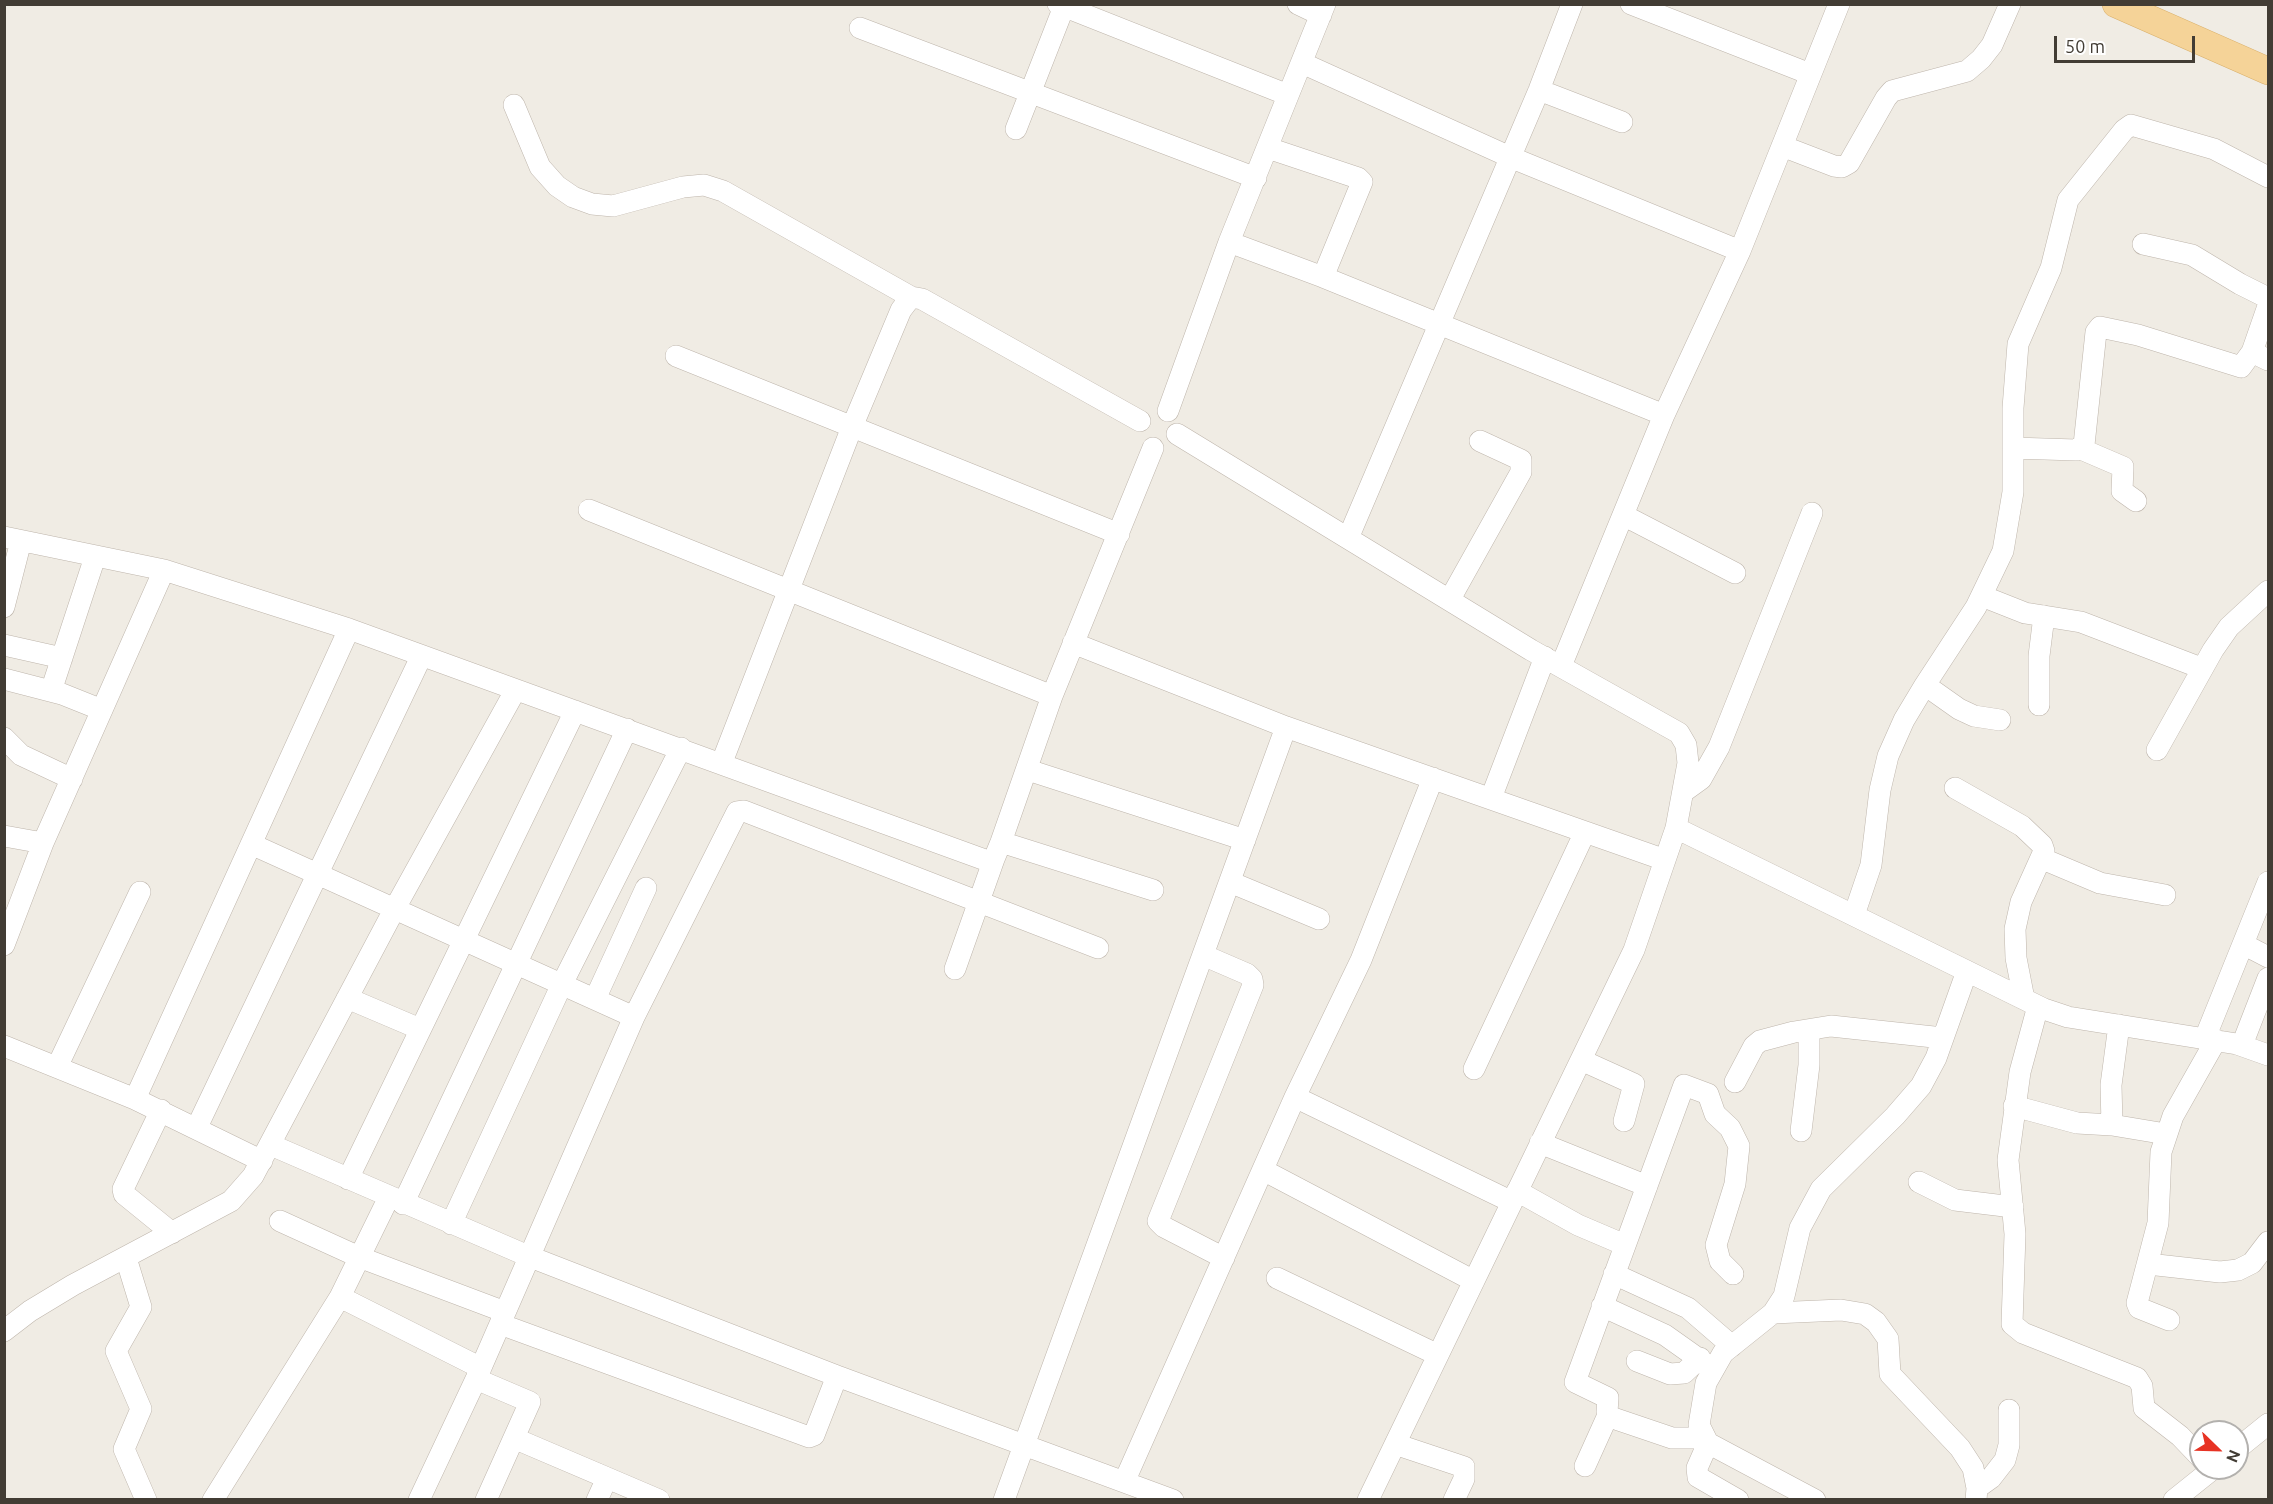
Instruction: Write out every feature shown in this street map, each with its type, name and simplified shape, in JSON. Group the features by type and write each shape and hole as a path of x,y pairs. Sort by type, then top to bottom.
{"main road":[{"path":"2116,4 2268,71"}],"street":[{"path":"1168,411 1229,242 1323,10 1298,4"},
{"path":"1349,536 1437,323 1539,90 1572,4"},
{"path":"1631,4 1810,74"},
{"path":"1491,798 1623,515 1664,415 1740,250 1839,4"},
{"path":"1782,146 1834,166 1842,167 1849,163 1892,91 1967,71 1982,59 1992,45 2010,4"},
{"path":"1016,129 1062,5 1288,95"},
{"path":"860,28 1256,178"},
{"path":"1302,63 1510,157 1740,250"},
{"path":"1539,90 1622,122"},
{"path":"514,105 540,167 557,186 573,197 592,204 613,206 683,187 704,185 723,191 911,297 922,299 1140,421"},
{"path":"1854,915 1871,866 1880,790 1888,756 1904,720 1982,596 2003,551 2013,492 2013,397 2018,344 2051,268 2068,200 2124,130 2131,125 2140,125 2214,148 2268,177"},
{"path":"1268,148 1358,178 1362,182 1323,277"},
{"path":"1229,242 1323,277 1664,415"},
{"path":"2143,244 2192,255 2268,298"},
{"path":"722,762 852,427 901,310 911,297"},
{"path":"2080,449 2085,438 2096,332 2100,327 2138,335 2236,368 2260,356 2268,306"},
{"path":"676,356 1119,534"},
{"path":"1162,409 1168,411 1176,421 1177,434 1165,447 1153,448 1142,440 1138,428 1140,421 1149,411 1162,409"},
{"path":"1177,434 1349,536 1553,662 1679,733 1686,744 1688,763 1676,828 1634,950 1368,1500"},
{"path":"1450,599 1521,472 1521,460 1480,441"},
{"path":"955,969 1028,770 1052,696 1153,448"},
{"path":"2013,448 2080,449 2123,467 2122,491 2136,501"},
{"path":"589,510 1052,696"},
{"path":"1683,792 1701,779 1719,747 1812,513"},
{"path":"1623,515 1735,573"},
{"path":"4,607 13,539 164,570 349,629 515,691 722,762 980,860 998,851 1153,890"},
{"path":"51,691 95,557"},
{"path":"4,945 43,843 164,570"},
{"path":"2157,750 2201,668 2229,627 2268,591"},
{"path":"1982,596 2025,613 2081,622 2201,668"},
{"path":"2039,705 2039,656 2044,616"},
{"path":"135,1099 349,629"},
{"path":"1073,643 1286,727 1665,860"},
{"path":"4,645 62,658"},
{"path":"197,1127 421,657"},
{"path":"4,679 51,691 102,710"},
{"path":"1925,685 1959,709 1974,716 2000,720"},
{"path":"4,1331 30,1311 231,1201 253,1176 394,910 515,691"},
{"path":"348,1179 575,711"},
{"path":"1004,1500 1286,727"},
{"path":"213,1500 340,1297 359,1257 396,1200 517,963 627,729"},
{"path":"4,738 21,755 72,779"},
{"path":"452,1224 562,984 681,748"},
{"path":"1028,770 1245,840"},
{"path":"1125,1480 1296,1097 1361,960 1433,778"},
{"path":"1955,788 2022,826 2042,845 2043,859 2021,902 2015,929 2016,958 2031,1003 2014,1106 2008,1160 2015,1234 2012,1324 2023,1333 2137,1378 2142,1386 2144,1408 2189,1445"},
{"path":"419,1500 479,1374 528,1256 634,1017 734,816 741,811 1098,948"},
{"path":"1676,828 2031,1003 2068,1017 2211,1039 2242,1045 2268,1054"},
{"path":"1474,1070 1585,832"},
{"path":"4,836 43,843"},
{"path":"251,844 318,873 462,942 517,963 634,1017"},
{"path":"2043,859 2100,884 2165,895"},
{"path":"1230,882 1319,919"},
{"path":"2169,1320 2138,1305 2158,1223 2161,1152 2173,1116 2211,1039 2243,944 2268,882"},
{"path":"595,999 646,888"},
{"path":"57,1067 140,892"},
{"path":"2243,944 2268,957"},
{"path":"1203,955 1247,974 1252,979 1253,985 1158,1221 1164,1227 1224,1258"},
{"path":"1637,1361 1670,1374 1684,1373 1706,1364 1723,1353 1773,1313 1789,1281 1800,1228 1810,1206 1821,1189 1895,1116 1921,1086 1943,1038 1967,971"},
{"path":"2242,1045 2268,978"},
{"path":"347,998 420,1029"},
{"path":"2112,1125 2110,1085 2119,1025"},
{"path":"1735,1082 1747,1055 1760,1041 1809,1030 1831,1026 1943,1038"},
{"path":"1801,1131 1809,1065 1809,1030"},
{"path":"4,1046 135,1099 197,1127 348,1179 528,1256 837,1376 1125,1480 1173,1500"},
{"path":"1581,1060 1634,1084 1624,1121"},
{"path":"1585,1466 1608,1415 1608,1398 1575,1382 1684,1085 1708,1094 1714,1114 1730,1128 1739,1146 1735,1184 1715,1253 1719,1261 1733,1274"},
{"path":"1296,1097 1625,1245"},
{"path":"2014,1106 2077,1123 2112,1125 2166,1134"},
{"path":"161,1110 123,1190 124,1194 172,1233"},
{"path":"1540,1143 1647,1186"},
{"path":"1263,1170 1474,1281"},
{"path":"1919,1182 1955,1200 2013,1207"},
{"path":"280,1221 502,1318 809,1437 814,1435 837,1376"},
{"path":"2148,1264 2220,1272 2238,1270 2252,1263 2268,1242"},
{"path":"126,1258 141,1307 116,1351 141,1409 124,1449 146,1500"},
{"path":"1614,1274 1688,1308 1732,1346"},
{"path":"1277,1278 1438,1355"},
{"path":"340,1297 530,1401 516,1439 486,1500"},
{"path":"1602,1306 1665,1335 1706,1364"},
{"path":"1773,1313 1841,1310 1866,1314 1876,1322 1888,1339 1890,1374 1960,1448 1973,1468 1977,1494"},
{"path":"1706,1364 1700,1425 1705,1441 1697,1468 1698,1477 1738,1500"},
{"path":"1977,1494 2005,1460 2009,1445 2008,1410"},
{"path":"1608,1415 1672,1438 1705,1441 1802,1497"},
{"path":"516,1439 659,1500"},
{"path":"1395,1444 1464,1467 1464,1479 1454,1499"},
{"path":"597,1500 607,1478"},
{"path":"2175,1500 2195,1480"}]}
